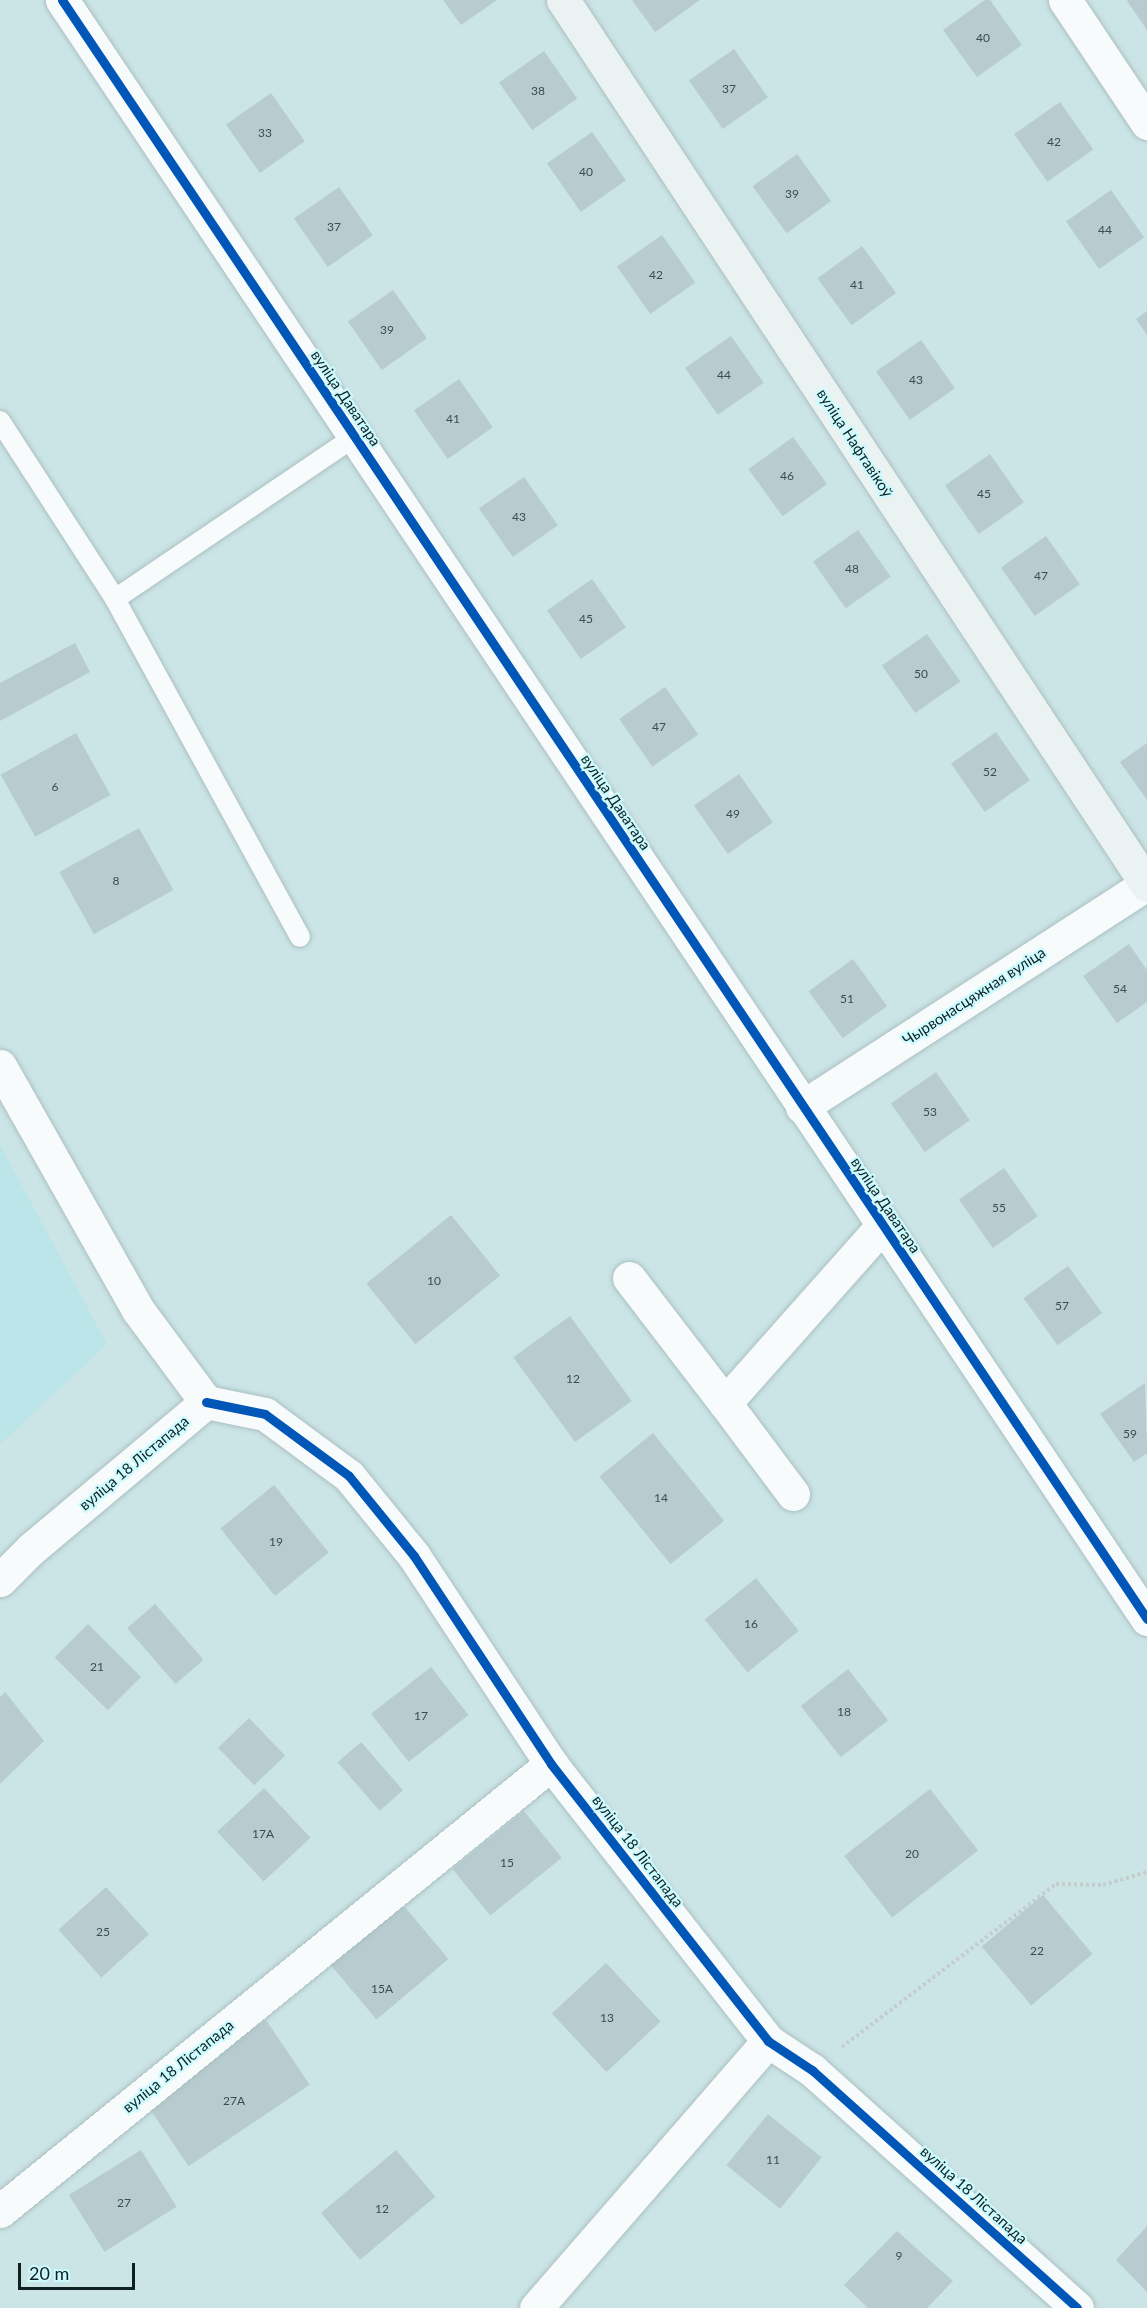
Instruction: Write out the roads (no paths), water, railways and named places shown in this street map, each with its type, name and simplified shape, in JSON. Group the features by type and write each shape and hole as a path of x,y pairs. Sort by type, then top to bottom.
{"street":[{"name":"вуліца Даватара","path":"62,0 1147,1619"},
{"name":"вуліца Нафтавікоў","path":"563,0 1147,884"},
{"path":"1065,0 1147,123"},
{"name":"Чырвонасцяжная вуліца","path":"802,1107 1147,884"},
{"path":"0,1066 138,1310 206,1402"},
{"path":"725,1402 882,1226"},
{"path":"629,1278 793,1494"},
{"name":"вуліца 18 Лістапада","path":"0,1580 31,1549 206,1402 265,1414 349,1476 414,1556 551,1764 768,2041 812,2070 1077,2308"},
{"name":"вуліца 18 Лістапада","path":"0,2211 551,1764"},
{"path":"536,2308 768,2041"}],"lane":[{"path":"0,421 115,599 300,937"},
{"path":"115,599 354,436"}]}
